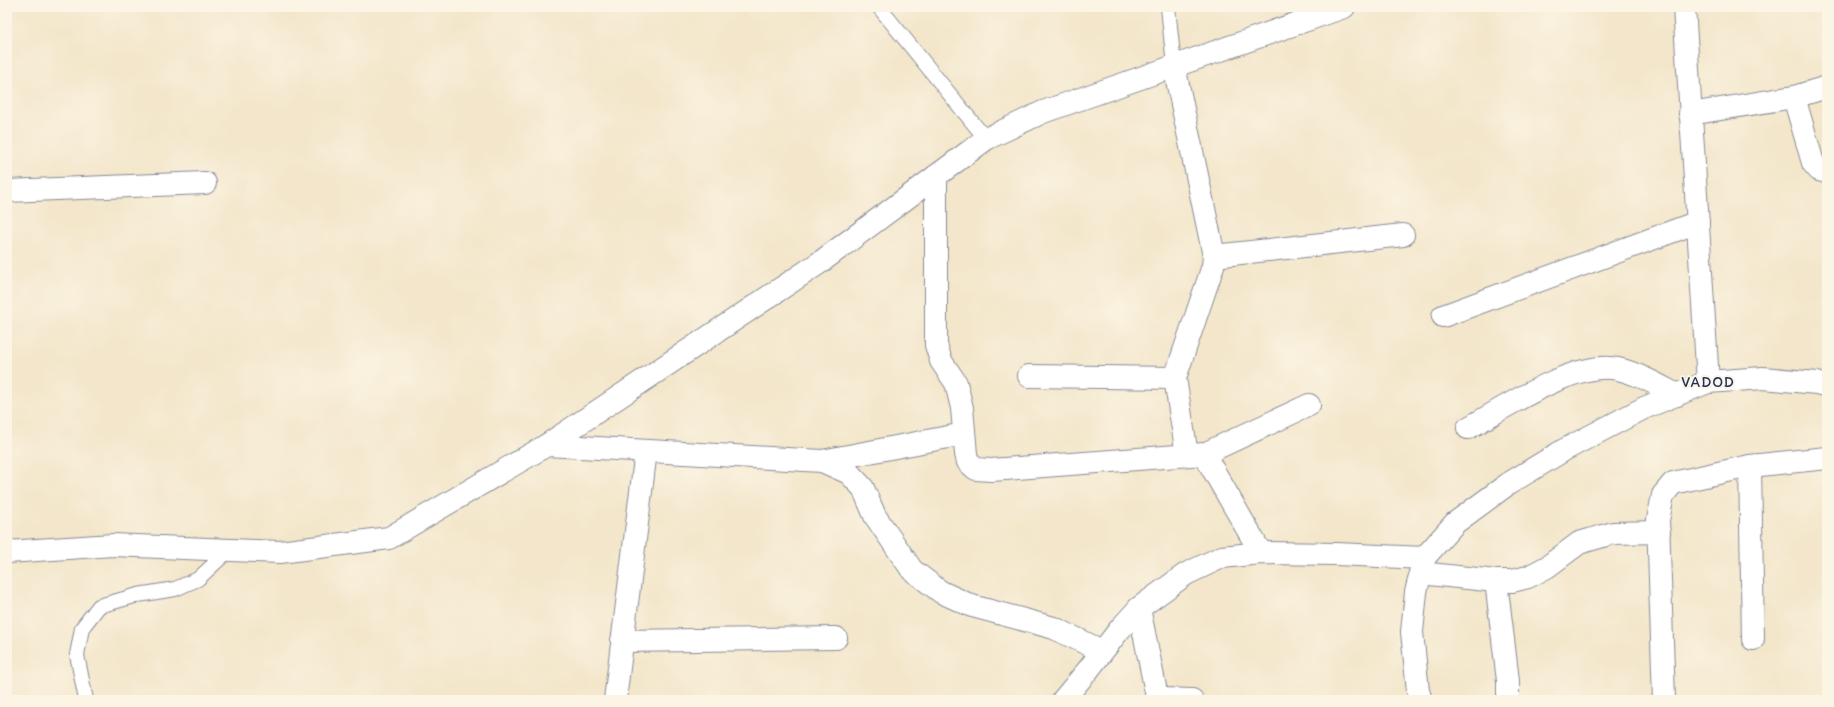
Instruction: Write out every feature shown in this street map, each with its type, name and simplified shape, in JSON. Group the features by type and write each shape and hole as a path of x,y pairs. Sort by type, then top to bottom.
{"street":[{"path":"7,552 113,545 280,552 389,538 547,445 822,261 986,139 1043,112 1344,7"},
{"path":"1684,7 1708,382"},
{"path":"1174,66 1214,256 1213,266 1175,378 1195,454 1261,553"},
{"path":"1690,114 1794,97 1827,87"},
{"path":"1794,97 1813,163 1820,170 1827,172"},
{"path":"936,176 936,345 941,361 956,383 962,408 968,462 976,469 991,470 1195,454 1309,405"},
{"path":"7,191 206,183"},
{"path":"1443,316 1698,222"},
{"path":"1214,256 1403,235"},
{"path":"1468,428 1557,379 1580,371 1598,368 1618,369 1646,379 1677,395"},
{"path":"1029,376 1175,378"},
{"path":"1421,700 1418,691 1412,632 1416,592 1422,566 1455,523 1508,484 1564,450 1637,411 1708,382 1763,378 1817,383 1827,386"},
{"path":"547,445 822,461 964,434"},
{"path":"615,700 646,451"},
{"path":"1664,700 1658,520 1663,495 1672,483 1750,466 1827,458"},
{"path":"822,461 849,473 863,488 875,516 912,570 941,592 972,606 1031,620 1054,628 1102,651"},
{"path":"1750,466 1753,639"},
{"path":"1063,700 1139,608 1186,574 1222,557 1261,553 1336,554 1422,566 1496,581 1512,581 1528,577 1547,567 1579,543 1613,533 1659,532"},
{"path":"1496,581 1508,681 1508,700"},
{"path":"1139,608 1156,692 1163,699 1192,700"},
{"path":"622,641 836,638"}],"lane":[{"path":"880,7 986,139"},
{"path":"1168,7 1174,66"},
{"path":"86,700 77,655 82,628 99,606 138,595 175,589 198,579 229,550"}],"district":[{"name":"VADOD","path":"1708,382"}]}
